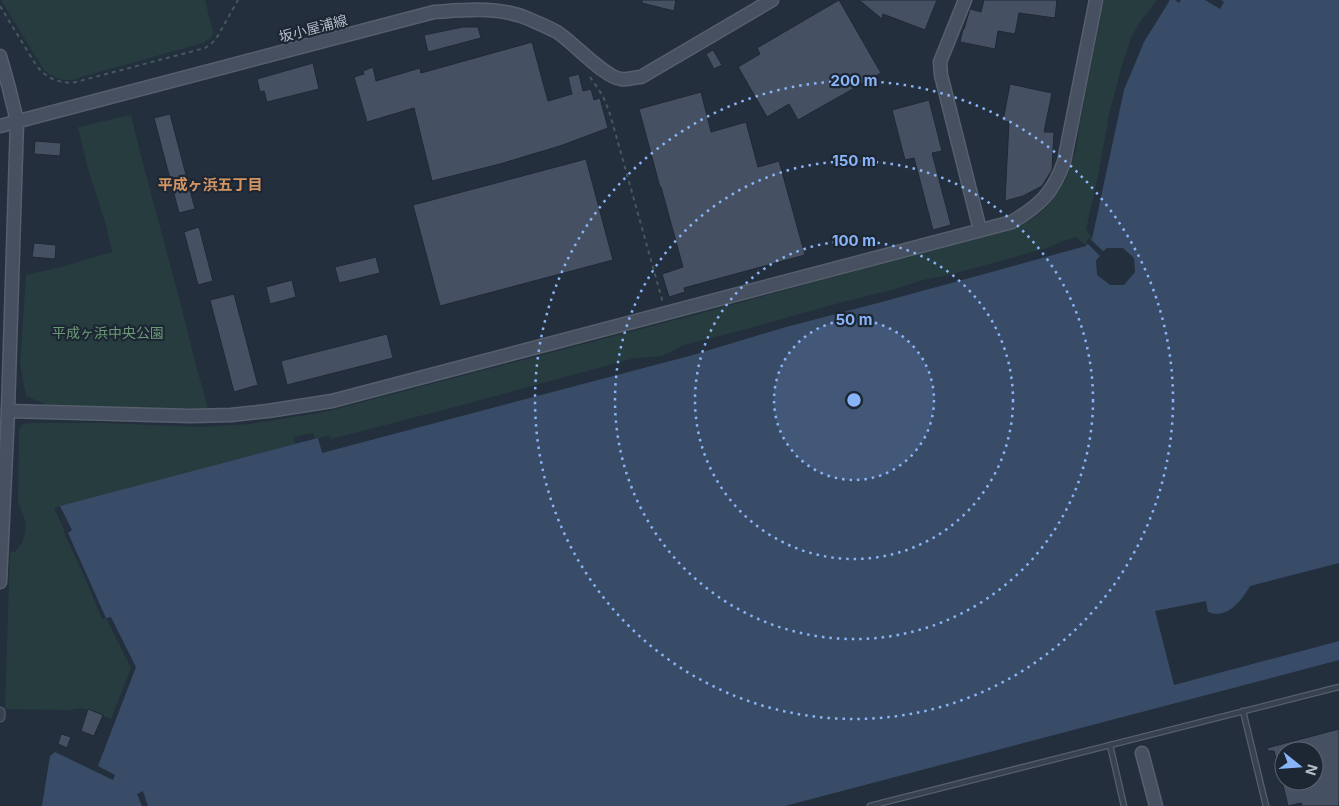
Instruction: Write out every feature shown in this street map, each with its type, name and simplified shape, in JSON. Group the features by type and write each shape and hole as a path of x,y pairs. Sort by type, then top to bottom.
{"street":[{"name":"坂小屋浦線","path":"0,126 434,12 479,10 507,12 527,18 557,32 600,69 620,79 640,77 772,0"},
{"path":"965,0 940,62 941,75 980,230"},
{"path":"8,411 191,416 268,411 332,401 1012,222 1031,211 1045,198 1058,178 1064,162 1096,0"},
{"path":"0,56 17,121 8,411 0,582"},
{"path":"0,712 0,717"},
{"path":"1142,753 1156,806"}],"lane":[{"path":"870,806 1339,687"},
{"path":"1242,711 1266,806"},
{"path":"1110,745 1124,806"}],"path":[{"path":"0,6 42,73 56,81 72,83 204,48 216,39 238,0"},
{"path":"590,77 603,96 610,114 666,313"}],"green space":[{"path":"1,0 205,0 213,32 211,38 203,43 72,80 64,80 56,78 44,70"},
{"path":"1104,0 1157,0 1140,22 1131,38 1109,115 1086,229 1090,236 1104,249 1098,255 1076,237 1047,248 684,345 662,356 635,358 331,439 330,435 315,439 313,433 294,437 295,444 54,508 102,619 106,618 131,668 111,719 82,708 70,710 5,709 10,551 15,552 20,546 26,528 24,516 18,503 19,429 23,424 104,423 200,427 250,424 325,412 1009,230 1031,219 1043,210 1066,180 1076,150"},
{"name":"平成ヶ浜中央公園","path":"131,115 208,409 52,407 26,396 20,364 26,275 112,252 78,127"}],"water":[{"path":"1170,0 1175,0 1179,3 1181,0 1205,0 1220,9 1224,2 1221,0 1339,0 1339,563 1250,586 1233,607 1221,613 1208,612 1206,601 1155,611 1174,685 1339,641 1339,660 785,806 148,806 143,791 137,794 142,806 42,806 50,756 55,752 113,780 115,775 98,766 136,667 111,617 106,618 68,533 72,530 60,506 318,438 322,453 693,355 786,327 1086,246 1092,239 1124,90 1144,42"}],"pier":[{"path":"1089,238 1103,251 1107,248 1123,248 1134,258 1135,272 1124,285 1110,285 1097,275 1096,260 1100,256 1086,242"}],"building":[{"path":"642,0 676,0 674,11 642,3"},
{"path":"839,0 881,73 798,120 789,104 767,117 738,67 760,54 757,48"},
{"path":"859,0 937,0 925,30 883,14 882,19"},
{"path":"984,0 1057,0 1055,18 1019,13 1015,34 998,31 995,49 960,42 970,9 981,12"},
{"path":"463,27 478,27 481,38 428,52 424,35"},
{"path":"532,42 548,101 572,94 568,77 579,74 583,91 591,89 594,100 600,98 608,128 560,146 500,164 432,181 414,108 367,122 354,77 364,74 363,71 373,67 376,81 420,68 421,73"},
{"path":"713,50 722,65 714,69 706,54"},
{"path":"313,63 319,89 267,102 264,91 260,92 257,79"},
{"path":"1010,84 1052,93 1044,132 1054,132 1052,170 1042,186 1023,196 1005,201 1009,122 1003,121"},
{"path":"701,92 711,132 746,122 758,167 779,161 805,255 684,288 685,292 669,297 662,274 683,267 639,109"},
{"path":"929,100 942,151 932,153 951,225 933,230 914,158 905,160 892,110"},
{"path":"170,114 195,209 179,213 154,118"},
{"path":"35,141 61,143 60,156 34,154"},
{"path":"586,159 613,260 440,306 413,205"},
{"path":"199,227 213,281 198,285 184,232"},
{"path":"34,243 56,245 55,259 32,257"},
{"path":"376,257 380,273 339,283 335,267"},
{"path":"292,280 296,297 270,304 266,287"},
{"path":"234,294 258,385 234,392 210,300"},
{"path":"387,334 393,358 287,385 281,361"},
{"path":"88,709 103,715 94,736 81,731"},
{"path":"1339,729 1339,806 1302,806 1301,803 1288,806 1284,791 1324,791 1324,741 1294,741"},
{"path":"61,734 71,737 67,748 58,744"},
{"path":"1274,746 1274,751 1268,751 1267,748"}],"district":[{"name":"平成ヶ浜五丁目","path":"210,184"}]}
